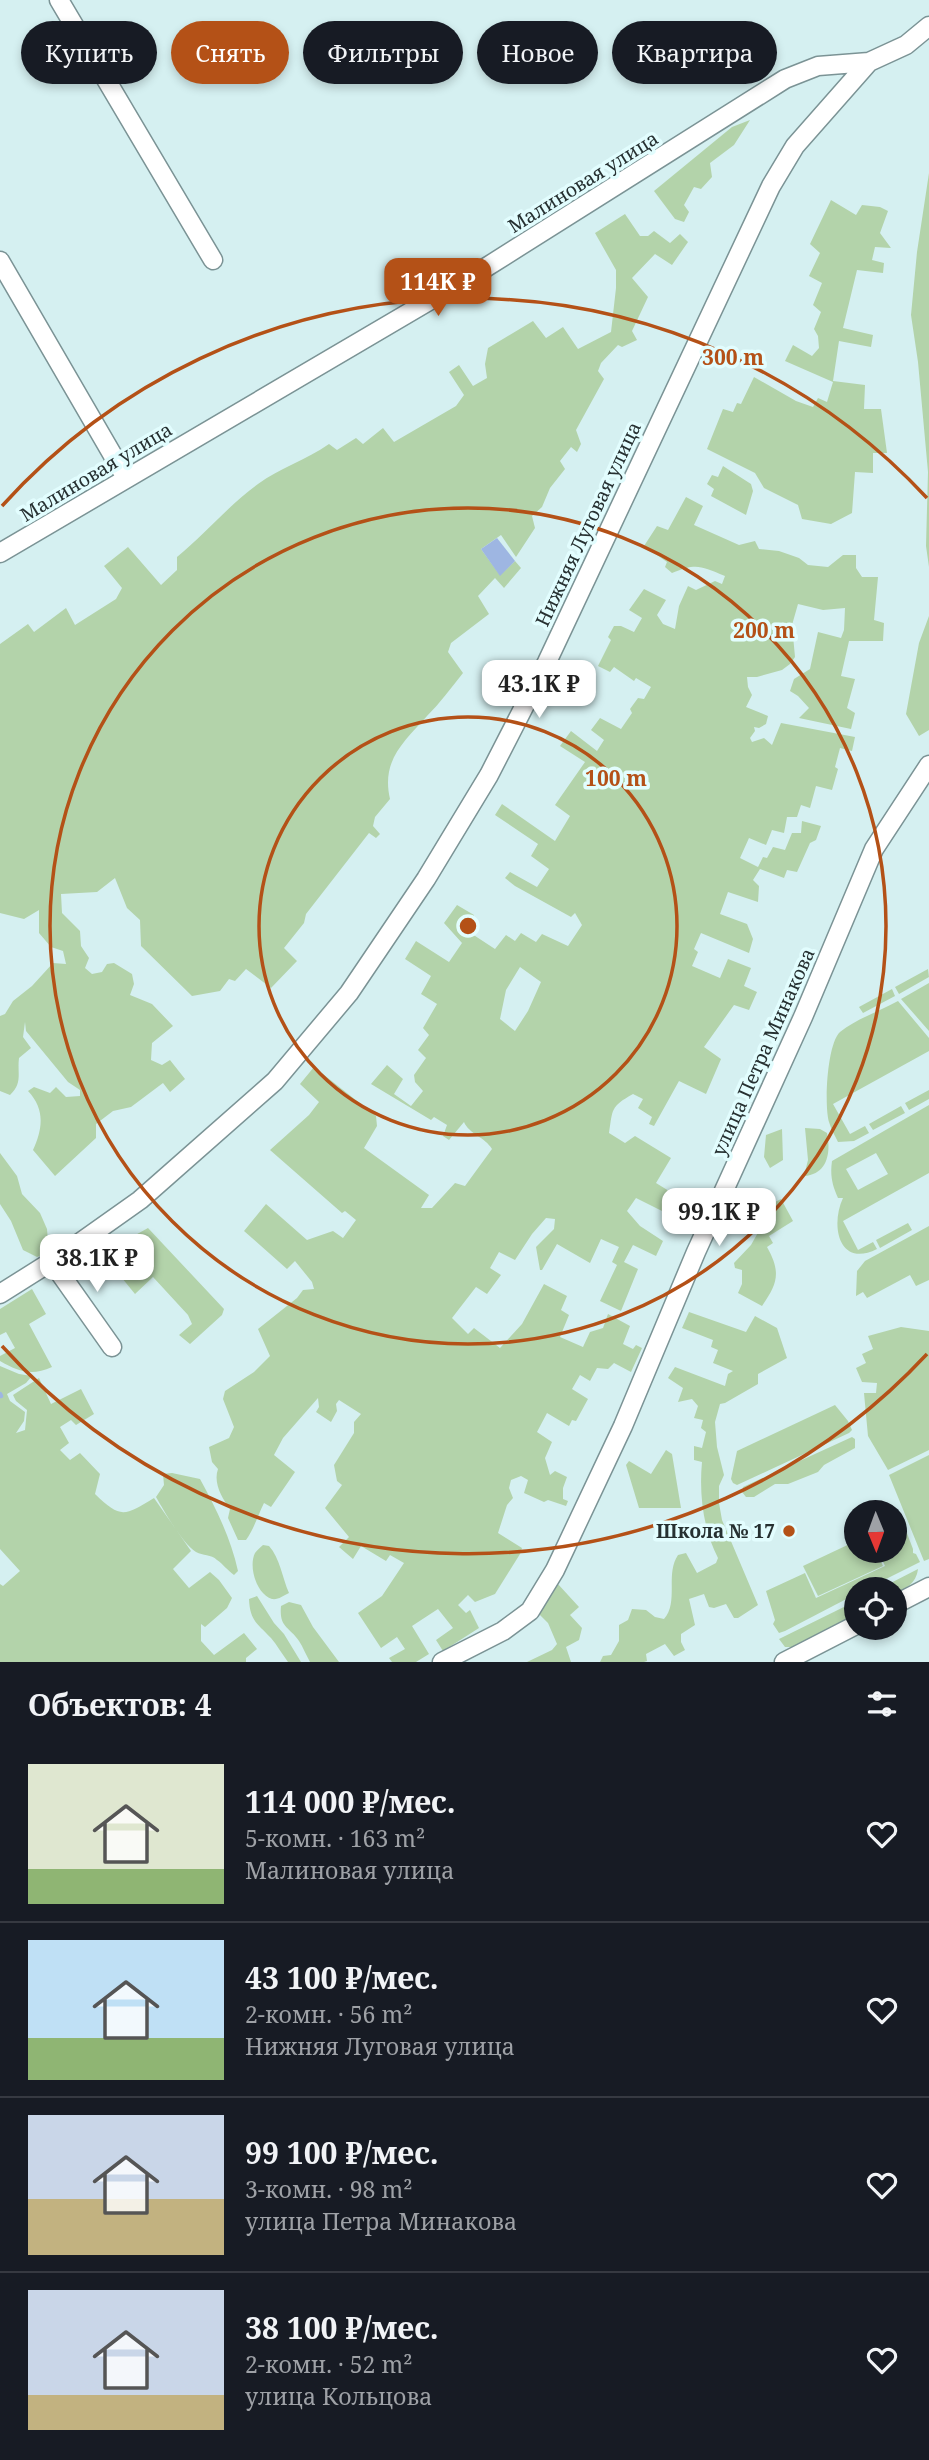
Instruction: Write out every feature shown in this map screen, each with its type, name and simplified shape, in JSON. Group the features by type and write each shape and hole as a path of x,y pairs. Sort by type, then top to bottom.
{"street":[{"path":"59,0 213,260"},
{"name":"Нижняя Луговая улица","path":"0,1294 52,1262 140,1200 284,1072 349,993 425,879 495,764 547,662 771,186 796,146 869,62 906,45 929,26"},
{"name":"Малиновая улица","path":"0,553 485,268 785,79 818,66 869,62"},
{"path":"0,261 125,478"},
{"name":"улица Петра Минакова","path":"442,1662 503,1631 530,1611 555,1570 623,1426 696,1252 803,1017 874,849 929,765"},
{"path":"52,1262 111,1347"},
{"path":"907,1598 929,1587"},
{"path":"784,1662 844,1631"}],"green space":[{"path":"750,120 734,145 710,163 712,177 701,189 694,187 684,205 689,212 684,222 675,219 654,191 732,127"},
{"path":"929,173 929,567 926,546 928,472 911,315"},
{"path":"831,200 856,215 862,205 888,211 880,233 891,248 875,247 872,260 884,263 883,273 857,270 843,328 873,335 871,347 839,341 833,381 865,385 864,409 881,409 887,453 873,453 873,473 855,472 852,513 831,524 802,519 798,505 764,488 755,473 707,449 723,409 733,412 737,403 741,404 754,377 796,401 813,407 818,398 827,402 833,382 785,361 793,345 812,356 819,348 814,329 821,312 813,305 822,283 809,276 820,253 810,244"},
{"path":"625,214 640,236 648,236 654,231 670,243 680,234 688,242 672,265 655,254 632,278 648,297 632,331 637,340 622,347 618,345 601,363 598,371 604,379 576,430 581,444 577,452 571,447 560,461 565,469 550,488 542,507 532,516 535,528 516,557 501,535 481,549 500,575 515,561 521,568 504,588 495,578 478,596 489,614 451,643 448,652 463,673 396,753 389,773 390,799 375,817 373,826 380,834 376,838 369,833 306,914 304,923 284,948 297,961 271,988 246,969 235,981 229,979 220,991 192,996 141,946 140,920 127,908 115,878 97,892 61,894 62,913 80,931 81,946 89,958 85,968 92,974 102,972 107,964 114,963 132,974 134,984 130,995 152,1004 173,1026 152,1043 151,1060 162,1065 170,1060 185,1079 170,1092 163,1083 131,1107 113,1111 96,1124 96,1138 55,1176 33,1150 41,1119 34,1098 28,1091 34,1087 50,1093 56,1087 66,1097 80,1096 80,1090 68,1082 26,1031 25,1022 23,1037 31,1048 19,1058 18,1082 14,1091 10,1095 0,1091 0,1016 5,1014 13,1001 32,986 53,963 66,964 63,951 51,947 39,933 39,910 24,919 0,913 0,644 28,624 34,632 66,608 75,625 116,599 122,588 104,566 128,547 161,585 177,570 177,557 258,484 329,444 337,450 356,438 363,444 383,428 394,442 456,406 464,395 449,372 459,365 473,386 487,378 485,364 488,348 533,321 546,338 563,327 578,349 611,332 616,270 595,233"},
{"path":"723,466 751,484 753,491 746,515 711,496 714,489 707,484 712,475 718,477"},
{"path":"686,497 703,506 694,525 739,545 755,541 759,549 779,551 799,558 808,565 828,567 843,555 856,555 856,568 862,577 878,577 874,620 884,623 883,641 849,641 841,676 855,679 847,708 855,713 851,729 799,718 809,708 790,691 794,679 810,669 818,632 841,638 845,608 823,610 798,604 792,625 795,657 782,670 747,677 752,695 746,707 768,716 766,724 759,728 754,727 755,731 750,738 752,742 764,738 772,745 781,723 855,737 852,751 840,748 832,790 816,786 810,808 801,805 797,817 787,817 784,833 772,830 766,845 749,838 740,858 758,867 773,847 785,850 792,833 801,833 802,821 821,826 797,872 787,870 784,878 760,869 753,880 759,886 758,902 728,892 720,914 747,924 753,939 749,953 701,933 694,949 698,952 692,966 720,978 728,959 751,968 744,986 757,992 749,1010 734,1005 704,1047 721,1059 706,1094 679,1081 654,1126 649,1124 652,1117 638,1108 643,1099 633,1094 620,1102 612,1114 609,1133 625,1143 635,1136 671,1158 656,1183 669,1191 662,1211 636,1198 627,1211 640,1226 663,1241 656,1256 633,1245 624,1262 638,1269 621,1311 600,1301 617,1265 612,1262 619,1247 601,1239 590,1263 557,1244 540,1270 536,1247 554,1229 555,1219 546,1218 515,1260 499,1252 490,1268 501,1275 487,1294 476,1287 452,1318 468,1334 474,1328 500,1348 522,1324 544,1284 567,1296 561,1310 569,1315 560,1337 583,1347 590,1332 603,1328 608,1314 630,1326 623,1344 633,1349 636,1345 642,1348 631,1372 614,1363 608,1369 597,1368 590,1381 580,1375 572,1389 588,1399 576,1421 572,1420 569,1426 547,1413 537,1432 552,1442 545,1458 550,1475 555,1471 567,1477 563,1499 568,1501 566,1506 548,1500 544,1502 524,1493 528,1480 521,1476 511,1480 509,1488 513,1498 507,1505 498,1533 522,1548 520,1554 495,1594 475,1602 468,1595 458,1605 466,1613 470,1610 479,1628 443,1651 436,1640 453,1628 438,1609 412,1626 429,1654 416,1662 392,1662 389,1658 405,1649 397,1637 381,1648 358,1613 382,1596 404,1563 390,1555 386,1561 361,1546 353,1559 339,1547 349,1537 325,1508 342,1485 337,1481 334,1465 354,1433 354,1422 361,1414 339,1400 331,1422 316,1412 319,1407 318,1398 283,1438 275,1453 274,1455 295,1472 271,1507 264,1503 246,1540 238,1540 228,1518 230,1509 219,1490 218,1469 212,1462 209,1447 229,1438 234,1427 223,1399 225,1391 254,1372 270,1356 258,1329 297,1298 303,1290 314,1289 312,1282 295,1261 287,1269 244,1231 266,1204 307,1240 333,1231 343,1238 356,1220 345,1211 342,1213 270,1150 309,1115 319,1102 300,1084 314,1067 376,1116 377,1126 364,1148 429,1195 421,1208 432,1208 455,1183 465,1186 492,1149 464,1122 449,1140 443,1136 447,1125 434,1117 431,1120 371,1084 387,1065 403,1079 394,1094 411,1106 423,1091 415,1082 414,1075 426,1058 418,1050 429,1035 423,1028 437,1004 421,994 431,976 405,959 416,941 449,962 462,943 444,923 457,905 474,915 466,930 495,949 506,935 515,941 521,933 536,942 542,934 568,946 582,925 575,913 571,917 505,878 510,872 537,887 549,869 531,856 538,844 495,815 502,804 555,841 570,816 555,805 585,762 560,746 571,731 597,751 604,740 591,730 600,718 621,729 632,713 630,709 638,698 644,699 651,687 636,678 634,681 614,667 610,672 598,666 611,640 608,637 614,626 634,632 642,618 629,610 644,589 666,600 657,615 663,624 675,629 679,606 688,586 696,590 715,581 722,584 725,576 704,568 693,567 672,573 665,567 667,562 644,546 657,526 668,530","holes":["520,967 541,982 528,1011 515,1031 500,1019 506,990"]},
{"path":"929,616 929,730 919,736 906,714 919,643"},
{"path":"928,969 929,977 899,994 895,987"},
{"path":"929,983 929,1031 901,999"},
{"path":"892,989 895,996 863,1013 859,1007"},
{"path":"898,1001 929,1038 929,1051 833,1104 850,1134 865,1126 869,1133 854,1141 838,1142 829,1122 827,1102 829,1061 836,1039 840,1032 853,1023"},
{"path":"929,1090 929,1099 909,1110 905,1103"},
{"path":"929,1105 929,1173 843,1221 858,1250 873,1242 877,1249 854,1253 846,1249 841,1241 837,1220 843,1198 838,1198 834,1189 832,1161","holes":["876,1153 888,1174 858,1190 846,1169"]},
{"path":"901,1106 905,1113 873,1130 869,1124"},
{"path":"805,1128 820,1129 827,1133 828,1154 823,1167 804,1176 808,1160"},
{"path":"782,1129 783,1160 770,1168 764,1157 766,1135"},
{"path":"0,1153 17,1176 22,1194 40,1213 47,1229 49,1252 37,1257 23,1250 11,1221 0,1204"},
{"path":"771,1199 773,1203 781,1199 793,1221 769,1236 773,1243 767,1247 776,1277 772,1291 762,1306 738,1293 742,1284 742,1270 735,1268 734,1263 751,1245 769,1213 762,1207"},
{"path":"908,1223 912,1230 880,1248 876,1240"},
{"path":"929,1226 929,1280 916,1286 910,1275 867,1298 863,1292 856,1296 857,1271 865,1261"},
{"path":"148,1228 224,1309 222,1315 190,1344 179,1335 192,1324 188,1315 153,1277 135,1294 104,1256"},
{"path":"32,1289 46,1314 29,1324 52,1367 32,1372 13,1368 0,1361 0,1356 15,1348 6,1332 0,1335 0,1309"},
{"path":"689,1312 746,1332 755,1316 777,1328 787,1358 758,1374 758,1384 720,1404 715,1422 717,1447 724,1475 719,1486 722,1520 758,1605 734,1618 726,1604 709,1607 704,1594 689,1599 695,1625 681,1634 685,1650 674,1656 665,1644 646,1654 647,1661 644,1662 600,1662 603,1656 611,1655 619,1641 619,1625 628,1620 632,1609 646,1610 655,1617 664,1619 671,1604 672,1571 678,1555 686,1553 697,1573 716,1563 718,1558 703,1511 702,1462 694,1460 694,1446 702,1448 706,1432 701,1428 703,1420 694,1418 698,1406 692,1399 678,1402 683,1388 668,1378 675,1367 725,1386 728,1374 733,1371 713,1363 718,1350 711,1347 713,1340 682,1328"},
{"path":"901,1327 929,1331 929,1450 888,1470 868,1436 864,1393 876,1393 877,1383 862,1382 856,1368 866,1363 862,1354 873,1349 868,1336"},
{"path":"0,1366 32,1376 26,1383 7,1394 10,1401 25,1412 24,1421 16,1433 25,1430 27,1410 13,1395 39,1378 51,1404 81,1389 94,1414 76,1425 71,1420 60,1427 69,1443 60,1450 70,1460 80,1453 100,1474 95,1494 111,1508 129,1511 154,1498 191,1551 173,1569 189,1588 210,1572 232,1598 227,1608 205,1627 201,1624 201,1641 214,1655 244,1633 257,1649 246,1658 246,1662 0,1662 0,1584 3,1586 20,1571 0,1549"},
{"path":"835,1405 848,1421 852,1430 849,1433 737,1485 733,1483 731,1479 737,1451"},
{"path":"852,1437 855,1439 855,1448 824,1465 818,1472 788,1484 775,1484 754,1497 746,1497 742,1492 743,1487"},
{"path":"666,1450 672,1454 681,1508 639,1508 626,1465 629,1461 651,1474"},
{"path":"929,1455 929,1559 924,1561 907,1519 907,1500 899,1500 889,1475"},
{"path":"172,1473 200,1479 231,1547 238,1571 234,1575 215,1558 191,1548 156,1497 164,1485 163,1474"},
{"path":"907,1533 913,1553 920,1562 890,1577 861,1577 885,1566 884,1563 907,1563"},
{"path":"263,1545 269,1546 276,1556 289,1593 276,1599 262,1592 253,1573 255,1553"},
{"path":"844,1547 844,1563 882,1563 883,1566 859,1577 844,1577 844,1584 818,1596 803,1566"},
{"path":"918,1569 913,1582 907,1586 907,1577 902,1577"},
{"path":"805,1573 816,1598 844,1585 844,1600 779,1633 773,1624 775,1620 766,1591"},
{"path":"557,1583 579,1607 570,1615 582,1628 579,1640 566,1647 571,1662 527,1662 552,1650 557,1644 548,1623 539,1614"},
{"path":"257,1596 301,1662 288,1662 255,1621 249,1599"},
{"path":"289,1602 301,1605 313,1627 339,1662 310,1662 299,1641 282,1619 281,1606"},
{"path":"844,1607 844,1620 794,1647 785,1647 779,1639"}],"water":[{"path":"497,538 515,561 500,576 481,549"}],"place":[{"name":"Школа № 17","path":"789,1531"}]}
